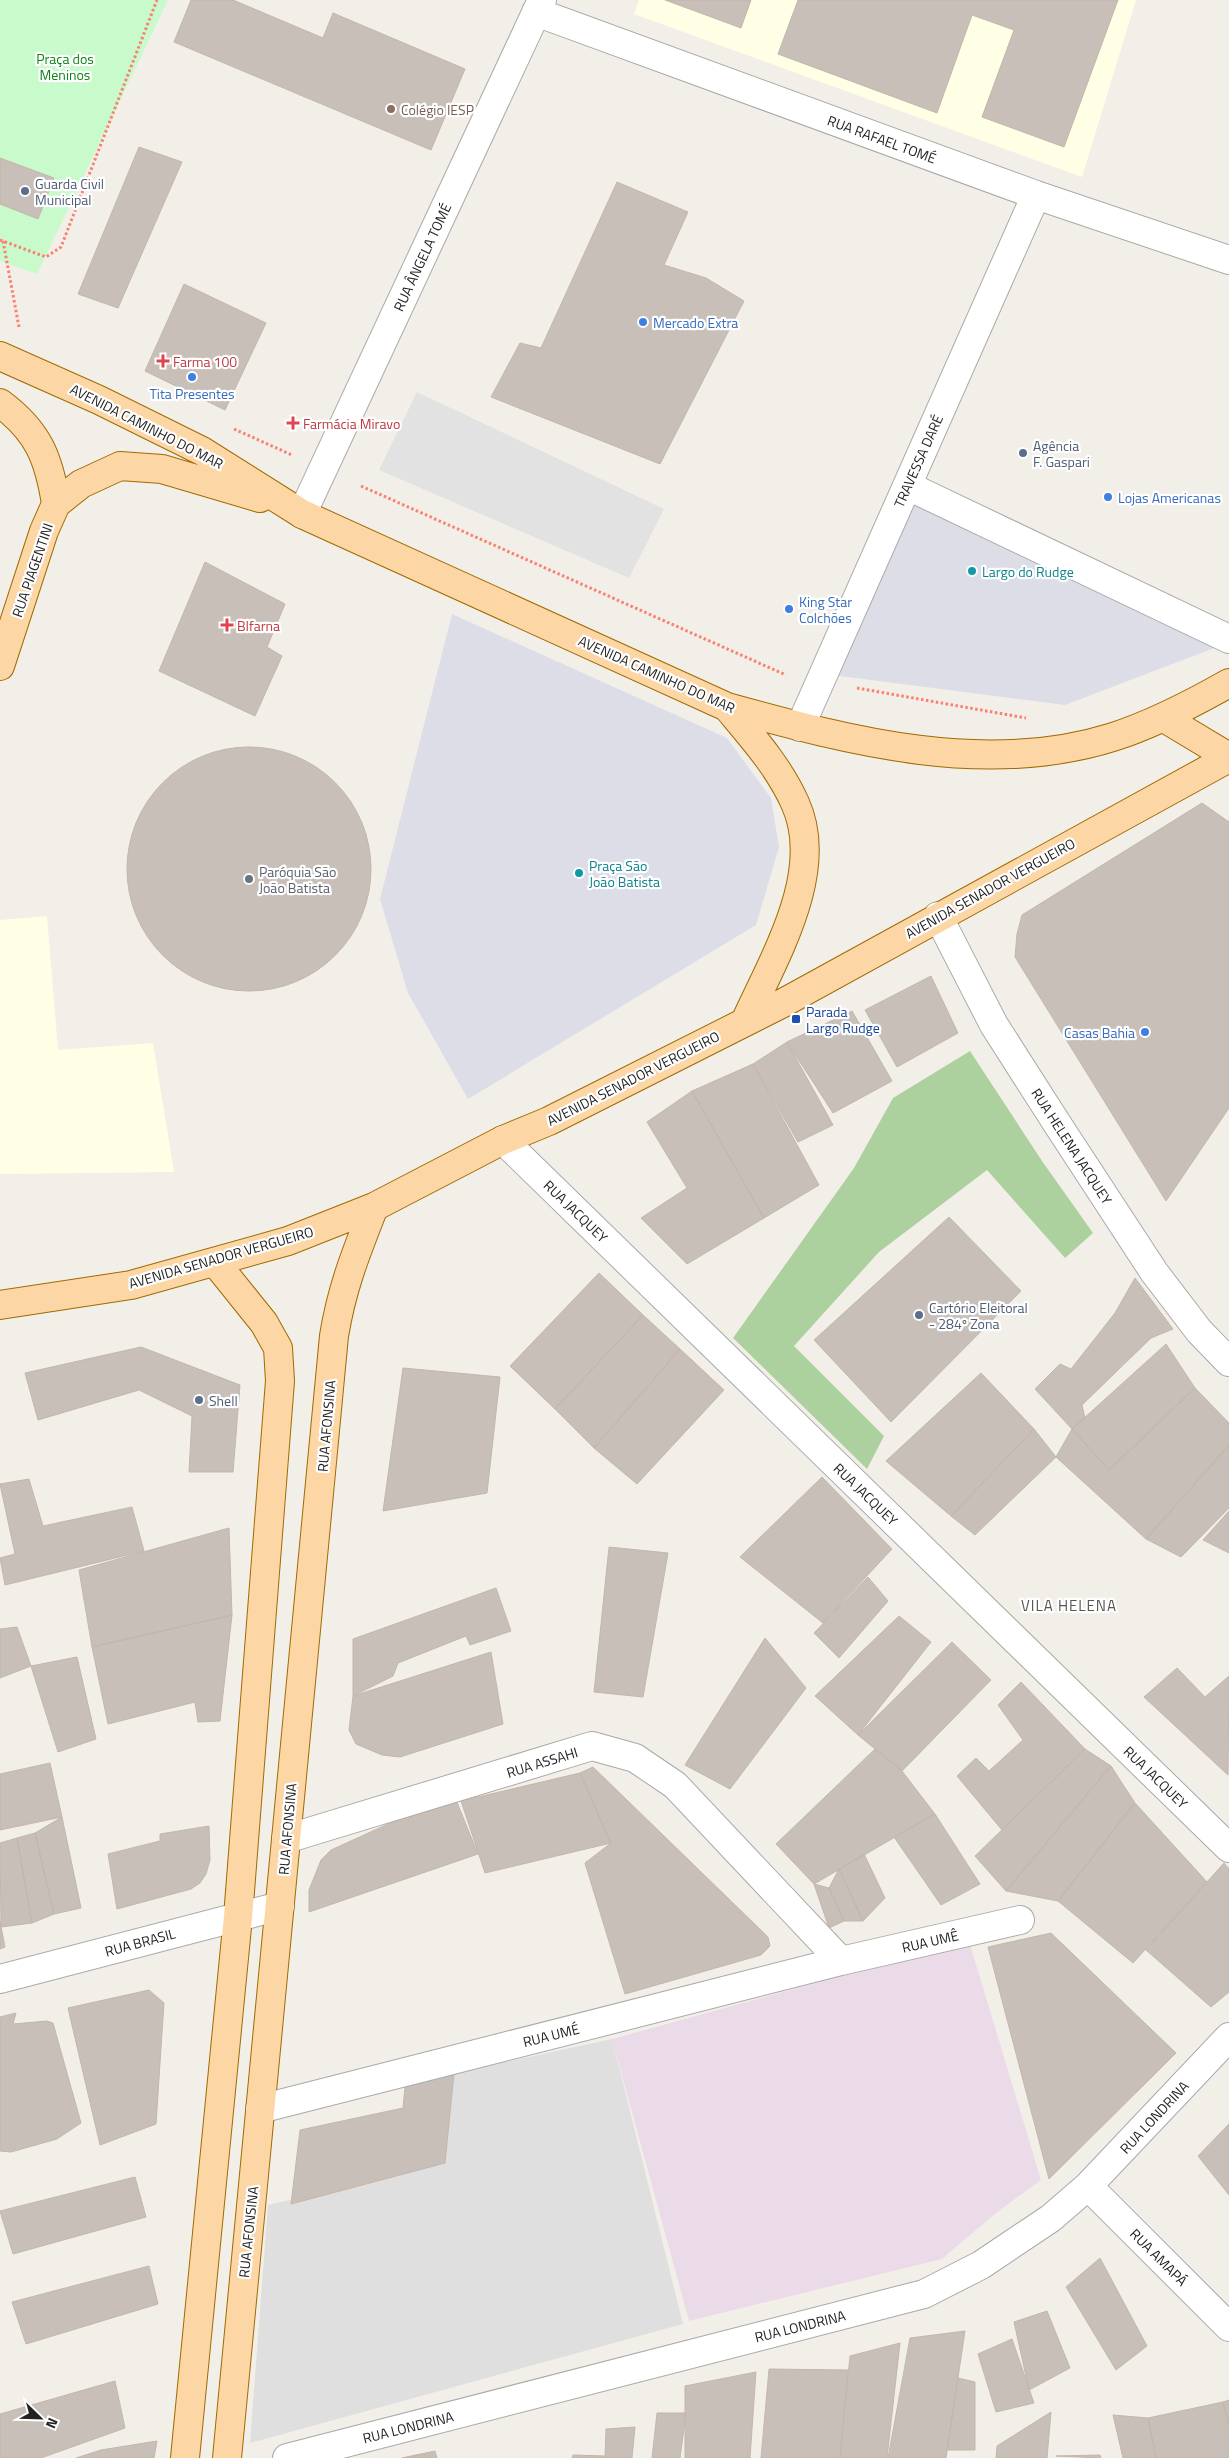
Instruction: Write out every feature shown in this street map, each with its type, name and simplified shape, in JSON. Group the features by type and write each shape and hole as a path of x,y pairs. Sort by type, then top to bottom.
{"main road":[{"name":"AVENIDA CAMINHO DO MAR","path":"0,356 98,400 202,451 295,510"},
{"path":"0,403 21,418 41,449 51,472 56,504"},
{"name":"AVENIDA CAMINHO DO MAR","path":"56,504 80,484 120,466 162,469 295,510 727,707 800,727 886,745 997,756 1073,747 1113,737 1164,718 1229,683"},
{"name":"RUA PIAGENTINI","path":"0,666 44,531 56,504"},
{"path":"727,707 761,747 788,788 801,819 806,855 804,875 791,916 746,1022"},
{"path":"1164,718 1229,757"},
{"name":"AVENIDA SENADOR VERGUEIRO","path":"0,1305 131,1285 288,1241 374,1207 503,1140 549,1121 746,1022 848,968 938,916 1229,757"},
{"name":"RUA AFONSINA","path":"227,2458 334,1336 341,1297 374,1207"},
{"path":"185,2458 238,1917 280,1381 278,1348 264,1323 215,1262"}],"street":[{"name":"RUA RAFAEL TOMÉ","path":"539,6 1036,195 1229,260"},
{"name":"RUA ÂNGELA TOMÉ","path":"295,510 539,6"},
{"name":"TRAVESSA DARÉ","path":"800,727 1036,195"},
{"path":"908,486 1229,639"},
{"name":"RUA HELENA JACQUEY","path":"938,916 994,1025 1056,1122 1154,1272 1199,1331 1229,1362"},
{"name":"RUA JACQUEY","path":"503,1140 1229,1848"},
{"name":"RUA ASSAHI","path":"286,1839 592,1746 635,1758 675,1785 841,1962"},
{"name":"RUA BRASIL","path":"0,1979 280,1906"},
{"name":"RUA UMÊ","path":"841,1962 1020,1920"},
{"name":"RUA UMÉ","path":"260,2109 841,1962"},
{"name":"RUA LONDRINA","path":"287,2458 924,2294 981,2265 1051,2218 1088,2186 1229,2037"},
{"name":"RUA AMAPÁ","path":"1088,2186 1229,2327"}],"path":[{"path":"2,240 46,257 61,247 157,0"},
{"path":"2,240 19,328"},
{"path":"361,486 794,678"},
{"path":"857,688 1030,718"}],"shaded area":[{"path":"639,0 1136,0 1082,177 634,14"},
{"path":"417,392 664,509 629,578 379,470"},
{"name":"Largo do Rudge","path":"910,496 1222,645 1065,705 832,675"},
{"name":"Praça São João Batista","path":"452,614 727,738 771,798 779,847 756,925 468,1099 408,993 380,899"},
{"path":"47,916 58,1050 153,1043 174,1172 0,1174 0,920"},
{"path":"969,1941 1041,2180 996,2213 942,2259 689,2321 612,2039"},
{"path":"612,2039 683,2324 250,2443 268,2205 445,2163 454,2073"}],"green space":[{"name":"Praça dos Meninos","path":"0,0 168,0 37,274 0,261"},
{"path":"970,1051 1042,1161 1093,1233 1065,1258 987,1170 879,1252 794,1346 884,1436 867,1469 733,1338 854,1168 893,1098"}],"building":[{"name":"Colégio IESP","path":"191,0 233,0 323,38 333,13 465,69 431,150 174,42"},
{"path":"665,0 751,0 741,28"},
{"path":"798,0 1118,0 1064,147 982,117 1014,30 972,15 937,113 778,54"},
{"path":"139,147 182,162 118,308 78,294"},
{"name":"Guarda Civil Municipal","path":"0,158 54,178 38,219 0,204"},
{"name":"Mercado Extra","path":"617,182 688,212 664,265 706,278 744,301 660,464 491,397 520,343 541,348"},
{"path":"184,284 266,323 225,410 145,371"},
{"name":"BIfarna","path":"205,562 285,604 267,647 282,656 255,716 159,671"},
{"name":"Paróquia São João Batista","path":"249,747 284,752 296,756 317,768 335,783 350,801 362,822 366,834 371,869 366,904 362,916 350,937 335,955 317,970 296,982 284,986 249,991 214,986 202,982 181,970 163,955 148,937 136,916 132,904 127,869 132,834 136,822 148,801 163,783 181,768 202,756 214,752"},
{"name":"Casas Bahia","path":"1202,803 1229,822 1229,1108 1166,1201 1015,957 1017,934 1022,915"},
{"path":"931,976 958,1033 897,1067 865,1010"},
{"path":"852,1011 892,1081 833,1113 787,1042"},
{"path":"787,1042 833,1125 798,1142 753,1064"},
{"path":"753,1064 819,1185 764,1218 692,1091"},
{"path":"692,1091 764,1218 687,1264 641,1218 687,1188 647,1122"},
{"name":"Cartório Eleitoral - 284º Zona","path":"949,1217 1021,1291 891,1422 814,1340"},
{"path":"599,1273 643,1315 555,1409 510,1366"},
{"path":"1135,1278 1173,1329 1151,1338 1082,1405 1085,1418 1072,1429 1035,1389 1060,1364 1071,1369 1115,1313"},
{"path":"643,1315 680,1349 594,1448 555,1409"},
{"path":"1166,1344 1195,1388 1109,1470 1072,1429"},
{"name":"Shell","path":"141,1347 240,1385 233,1472 189,1472 192,1416 139,1390 38,1420 25,1373"},
{"path":"680,1349 724,1390 637,1484 594,1448"},
{"path":"403,1368 500,1377 487,1493 383,1511"},
{"path":"981,1373 1034,1429 951,1516 886,1461"},
{"path":"1195,1388 1229,1423 1229,1445 1146,1539 1056,1457 1072,1429 1109,1470"},
{"path":"1034,1429 1056,1457 975,1535 951,1516"},
{"path":"1229,1445 1229,1508 1181,1557 1146,1539"},
{"path":"822,1477 892,1549 823,1623 740,1557"},
{"path":"29,1479 43,1526 132,1507 144,1551 5,1585 0,1558 15,1554 0,1484"},
{"path":"1229,1511 1229,1553 1203,1540"},
{"path":"229,1528 232,1615 92,1647 79,1570"},
{"path":"609,1547 668,1553 643,1697 594,1692"},
{"path":"868,1577 888,1601 839,1658 814,1633"},
{"path":"496,1588 511,1631 470,1645 466,1636 398,1663 393,1676 353,1696 353,1639"},
{"path":"232,1615 220,1721 198,1722 195,1702 108,1724 92,1647"},
{"path":"899,1616 931,1642 858,1735 815,1696"},
{"path":"17,1627 31,1666 0,1678 0,1629"},
{"path":"765,1638 806,1688 730,1789 685,1765"},
{"path":"952,1642 991,1680 902,1771 858,1735"},
{"path":"491,1652 503,1724 400,1757 382,1755 356,1744 349,1730 353,1696"},
{"path":"77,1657 96,1739 58,1752 31,1666"},
{"path":"1177,1668 1205,1697 1229,1676 1228,1775 1144,1697"},
{"path":"1021,1682 1085,1749 1002,1830 957,1776 976,1758 989,1771 1023,1740 998,1705"},
{"path":"875,1749 902,1771 935,1814 814,1884 776,1844"},
{"path":"1085,1749 1111,1766 1006,1891 975,1856"},
{"path":"50,1763 62,1817 0,1830 0,1774"},
{"path":"1111,1766 1135,1803 1058,1901 1006,1891"},
{"path":"593,1767 768,1937 770,1946 761,1955 625,1994 585,1863 611,1843 580,1773"},
{"path":"580,1773 611,1843 485,1873 461,1801"},
{"path":"456,1800 478,1854 309,1912 309,1890 321,1860 331,1850 397,1820"},
{"path":"1135,1803 1207,1882 1133,1963 1058,1901"},
{"path":"935,1814 980,1884 941,1905 894,1837"},
{"path":"62,1817 81,1908 54,1914 35,1833"},
{"path":"209,1826 210,1860 206,1874 200,1883 191,1889 117,1909 108,1854 160,1841 160,1834"},
{"path":"35,1833 54,1914 32,1923 17,1838"},
{"path":"17,1838 32,1923 1,1927 0,1843"},
{"path":"864,1854 885,1898 863,1921 839,1869"},
{"path":"1224,1863 1229,1869 1229,1992 1211,2007 1146,1950"},
{"path":"839,1869 863,1921 844,1921 829,1888"},
{"path":"814,1884 829,1888 844,1921 829,1928"},
{"path":"0,1921 5,1947 0,1949"},
{"path":"1051,1933 1176,2053 1049,2179 988,1947"},
{"path":"149,1990 164,2003 156,2124 100,2145 68,2008"},
{"path":"16,2013 13,2024 47,2021 53,2023 81,2123 57,2139 11,2152 0,2151 0,2017"},
{"path":"454,2073 445,2163 291,2204 300,2130 403,2108 405,2087"},
{"path":"1229,2124 1229,2195 1198,2156"},
{"path":"135,2177 146,2217 13,2254 0,2211"},
{"path":"1100,2258 1147,2346 1116,2370 1066,2287"},
{"path":"149,2266 158,2304 26,2344 12,2302"},
{"path":"1047,2311 1070,2368 1029,2390 1014,2322"},
{"path":"965,2331 946,2458 888,2458 910,2338"},
{"path":"1012,2339 1034,2403 996,2412 978,2354"},
{"path":"900,2343 887,2458 840,2458 850,2356"},
{"path":"769,2369 848,2370 840,2458 761,2458"},
{"path":"756,2372 750,2458 685,2458 685,2386"},
{"path":"958,2378 975,2382 975,2450 947,2450"},
{"path":"115,2381 125,2428 41,2458 0,2458 0,2414"},
{"path":"1229,2400 1229,2426 1223,2402"},
{"path":"1223,2402 1229,2431 1229,2458 1156,2458 1148,2418"},
{"path":"1051,2412 1047,2458 996,2458 997,2446"},
{"path":"657,2413 686,2413 680,2458 652,2458"},
{"path":"1113,2415 1148,2418 1156,2458 1123,2458"},
{"path":"635,2427 632,2458 605,2458 606,2429"},
{"path":"157,2441 154,2458 76,2458 101,2450"},
{"path":"435,2451 437,2458 402,2458"},
{"path":"424,2454 426,2458 403,2458"},
{"path":"573,2455 605,2456 605,2458 572,2458"},
{"path":"1100,2455 1101,2458 1056,2456"}],"place":[{"name":"Colégio IESP","path":"391,109"},
{"name":"Guarda Civil Municipal","path":"25,191"},
{"name":"Mercado Extra","path":"643,322"},
{"name":"Farma 100","path":"163,361"},
{"name":"Tita Presentes","path":"192,377"},
{"name":"Farmácia Miravo","path":"293,423"},
{"name":"Agência F. Gaspari","path":"1023,453"},
{"name":"Lojas Americanas","path":"1108,497"},
{"name":"Largo do Rudge","path":"972,571"},
{"name":"King Star Colchões","path":"789,609"},
{"name":"BIfarna","path":"227,625"},
{"name":"Praça São João Batista","path":"579,873"},
{"name":"Paróquia São João Batista","path":"249,879"},
{"name":"Parada Largo Rudge","path":"796,1019"},
{"name":"Casas Bahia","path":"1145,1032"},
{"name":"Cartório Eleitoral - 284º Zona","path":"919,1315"},
{"name":"Shell","path":"199,1400"}],"district":[{"name":"VILA HELENA","path":"1069,1605"}]}
